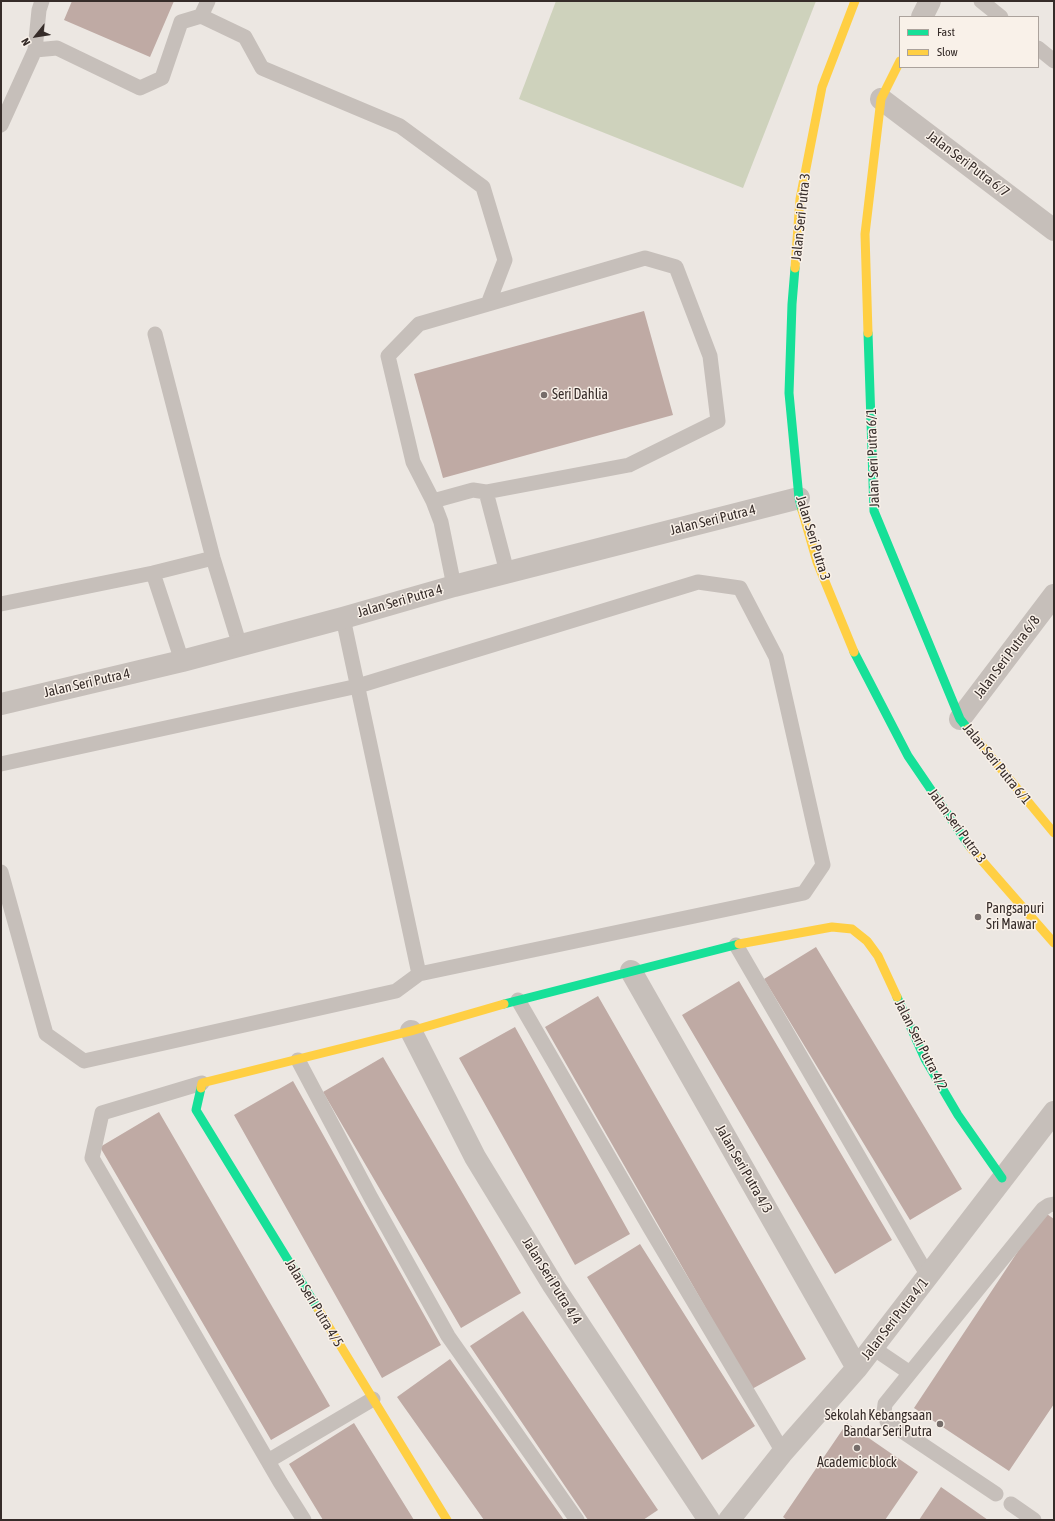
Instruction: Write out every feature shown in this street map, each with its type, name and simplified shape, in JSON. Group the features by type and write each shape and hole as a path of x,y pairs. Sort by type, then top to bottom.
{"street":[{"name":"Jalan Seri Putra 3","path":"855,1 822,86 800,198 792,304 789,393 799,498 817,562 854,652 908,756 970,846 1054,943"},
{"path":"922,16 930,1"},
{"name":"Jalan Seri Putra 6/1","path":"899,63 881,99 865,234 874,511 960,719 1053,830"},
{"name":"Jalan Seri Putra 6/7","path":"881,99 1054,230"},
{"name":"Jalan Seri Putra 4","path":"1,704 182,661 343,618 454,586 799,498"},
{"name":"Jalan Seri Putra 6/8","path":"960,719 1054,595"},
{"name":"Jalan Seri Putra 4/2","path":"202,1083 411,1031 518,1000 736,945 832,927 852,929 867,941 878,956 925,1059 958,1115 1002,1178"},
{"name":"Jalan Seri Putra 4/3","path":"631,971 857,1368"},
{"name":"Jalan Seri Putra 4/4","path":"411,1031 475,1157 549,1278 709,1520"},
{"name":"Jalan Seri Putra 4/5","path":"202,1083 196,1110 447,1520"},
{"name":"Jalan Seri Putra 4/1","path":"729,1520 783,1452 873,1348 1054,1112"}],"lane":[{"path":"1,125 36,50 39,10 42,1"},
{"path":"201,16 208,1"},
{"path":"982,1 1000,16"},
{"path":"36,50 57,48 140,88 162,78 181,22 201,16 245,37 262,68 400,126 483,187 505,260 488,304"},
{"path":"1039,49 1054,62"},
{"path":"433,501 473,490 486,492 629,465 718,421 710,356 676,267 645,258 419,324 388,356 413,462 433,501 441,522 454,586"},
{"path":"155,334 213,558 240,646"},
{"path":"486,492 507,572"},
{"path":"1,604 153,573 213,558"},
{"path":"153,573 182,661"},
{"path":"1,764 358,686 698,582 740,588 776,657 823,865 804,893 419,974 396,991 84,1062 46,1034 1,872"},
{"path":"343,618 419,974"},
{"path":"736,945 928,1276"},
{"path":"518,1000 650,1228 783,1452"},
{"path":"298,1060 370,1196 448,1336 578,1520"},
{"path":"202,1083 102,1113 92,1158 268,1461 304,1520"},
{"path":"996,1494 887,1421 884,1413 885,1404 1043,1210 1049,1205 1054,1204"},
{"path":"873,1348 910,1373"},
{"path":"268,1461 373,1399"},
{"path":"1010,1504 1034,1520"}],"green space":[{"path":"556,1 816,1 743,188 519,99"}],"building":[{"path":"72,1 174,1 150,57 64,20"},
{"name":"Seri Dahlia","path":"644,311 673,415 443,478 414,374"},
{"path":"816,947 962,1189 910,1220 764,979"},
{"path":"739,981 892,1240 835,1274 682,1015"},
{"path":"598,996 806,1359 752,1389 545,1027"},
{"path":"515,1027 630,1234 575,1265 459,1058"},
{"path":"383,1057 521,1293 461,1328 323,1092"},
{"path":"293,1081 441,1345 382,1378 234,1115"},
{"path":"159,1112 330,1406 271,1440 100,1147"},
{"path":"1044,1212 1054,1219 1054,1404 1009,1471 914,1408"},
{"path":"640,1244 755,1426 702,1460 587,1277"},
{"path":"523,1311 658,1510 643,1520 588,1520 470,1346"},
{"path":"450,1359 564,1520 484,1520 397,1397"},
{"path":"354,1423 414,1520 323,1520 289,1464"},
{"name":"Academic block","path":"847,1423 918,1472 885,1520 787,1520 783,1517"},
{"path":"941,1487 988,1520 919,1520"}],"traffic: fast":[{"path":"795,268 792,304 789,393 799,498 802,510"},
{"path":"868,333 874,511 960,719 968,729"},
{"path":"854,652 908,756 970,847"},
{"path":"504,1004 739,944"},
{"path":"897,997 925,1059 958,1115 1002,1178"},
{"path":"201,1088 196,1110 318,1309"}],"traffic: slow":[{"path":"795,268 800,199 822,87 855,1"},
{"path":"868,333 865,234 881,99 899,63"},
{"path":"802,510 817,562 854,652"},
{"path":"968,729 1054,833"},
{"path":"970,847 1054,943"},
{"path":"739,944 832,927 852,929 867,941 878,956 897,997"},
{"path":"201,1088 202,1083 411,1031 504,1004"},
{"path":"318,1309 447,1520"}],"place":[{"name":"Seri Dahlia","path":"544,395"},
{"name":"Pangsapuri Sri Mawar","path":"978,917"},
{"name":"Sekolah Kebangsaan Bandar Seri Putra","path":"940,1424"},
{"name":"Academic block","path":"857,1448"}]}
